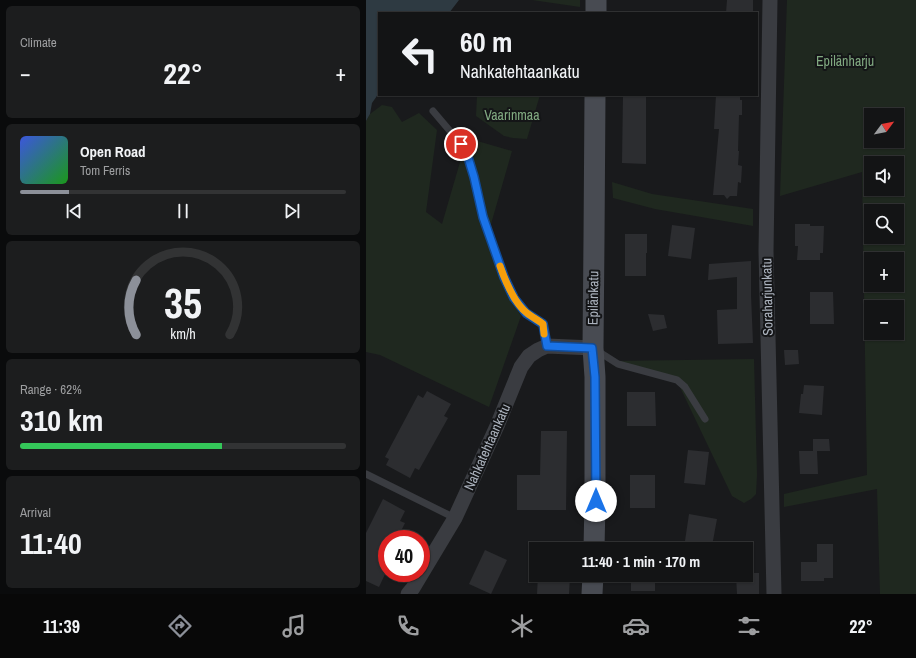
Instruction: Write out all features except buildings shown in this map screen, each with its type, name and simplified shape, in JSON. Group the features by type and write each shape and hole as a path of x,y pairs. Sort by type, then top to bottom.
{"street":[{"path":"596,0 596,12"},
{"name":"Soraharjunkatu","path":"770,0 766,251 774,594"},
{"name":"Epilänkatu","path":"594,542 596,501 595,377 592,348 595,96"},
{"path":"547,346 592,348"},
{"name":"Nahkatehtaankatu","path":"408,594 455,518 497,426 521,367 529,356 547,346"},
{"path":"592,594 593,582"}],"lane":[{"path":"433,111 461,144 467,154 483,217 504,277 514,298 526,313 543,324 547,346"},
{"path":"592,348 618,364 677,380 685,387 705,419"},
{"path":"366,474 455,518"}],"green space":[{"path":"532,0 580,0 580,7"},
{"name":"Epilänharju","path":"787,0 916,0 916,594 880,594 877,489 784,507 784,494 867,475 865,340 904,340 904,300 864,300 862,172 780,196"},
{"name":"Vaarinmaa","path":"477,96 540,96 527,139 504,136 476,116"},
{"path":"382,105 392,107 402,122 419,113 437,130 426,212 442,224 467,138 512,151 487,238 502,283 521,316 489,407 380,355 366,352 366,121 370,114"},
{"path":"612,182 652,194 753,209 753,226 655,209 613,198"},
{"path":"754,359 757,475 756,494 744,503 732,496 678,383 614,366 615,361"}],"shaded area":[{"path":"366,0 459,0 450,12 378,12 378,94 372,103 370,114 366,121"}],"slow traffic":[{"path":"500,266 514,298 526,313 543,324 544,334"}],"route":[{"path":"461,144 467,154 474,177 483,217 504,277 514,298 526,313 543,324 547,346 592,348 595,377 596,501"}]}
